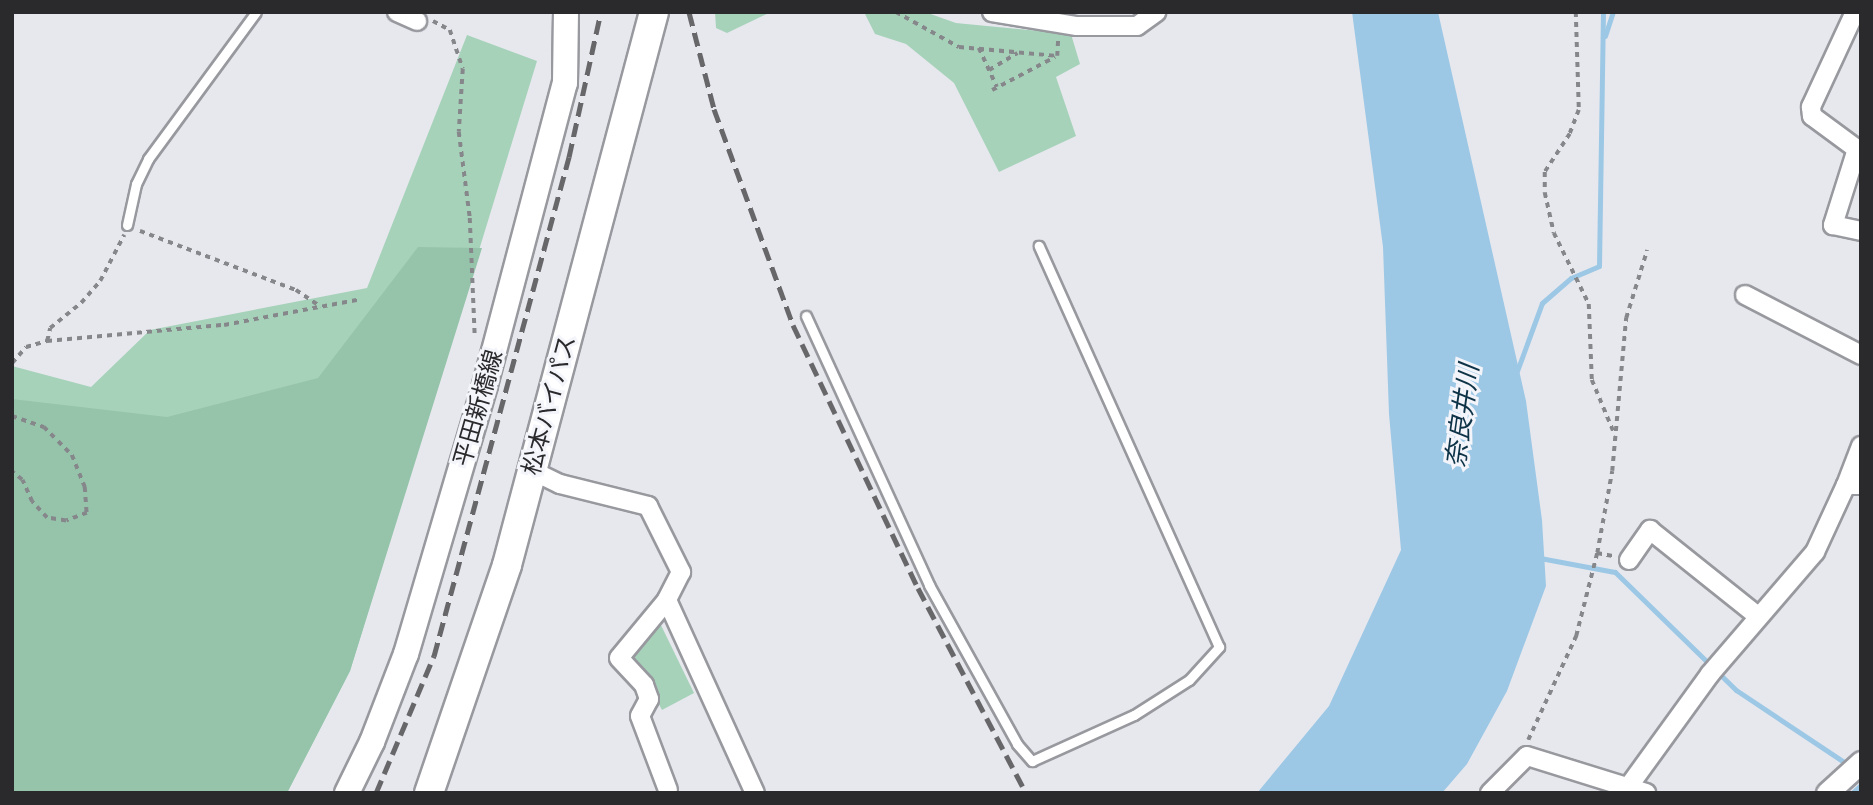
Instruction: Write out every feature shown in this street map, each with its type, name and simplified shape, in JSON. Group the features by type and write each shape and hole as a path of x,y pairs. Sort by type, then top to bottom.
{"highway":[{"name":"松本バイパス","path":"429,793 488,626 652,20"}],"main road":[{"name":"平田新橋線","path":"347,793 372,742 406,654 482,394 565,83 566,12"}],"street":[{"path":"397,12 417,21"},
{"path":"992,12 1137,26 1156,12"},
{"path":"1855,12 1811,107 1812,116 1857,149 1833,225 1861,231"},
{"path":"1745,295 1861,355"},
{"path":"1490,793 1518,761 1540,757 1638,790 1716,668 1815,552 1854,485 1861,446"},
{"path":"531,470 560,484 648,506 681,572 667,600 619,658 644,685 649,699 640,716 668,790"},
{"path":"1629,560 1650,530 1759,617"},
{"path":"667,600 755,793"},
{"path":"1827,793 1861,762"}],"lane":[{"path":"127,225 136,184 148,159 256,12"},
{"path":"806,317 929,585 1017,744 1032,761 1134,715 1189,680 1219,647 1039,246"}],"path":[{"path":"896,12 936,38 979,48 1057,56 992,90"},
{"path":"1576,12 1580,50 1579,110 1570,134 1545,172 1554,233 1589,304 1592,380 1615,435"},
{"path":"417,21 433,21 450,30 459,46 463,69 460,155 470,218 476,342"},
{"path":"979,48 998,87"},
{"path":"989,69 1018,52"},
{"path":"47,341 50,328 81,303 100,281 121,246 127,225 232,269 296,290 321,307"},
{"path":"1518,761 1576,636 1592,574 1615,435 1626,318 1647,250"},
{"path":"12,362 26,347 47,341 224,325 361,299"},
{"path":"12,416 44,427 72,455 85,487 87,513 66,521 47,518 32,502 22,480 12,472"},
{"path":"1597,553 1629,560"}],"green space":[{"path":"715,12 771,12 727,33 716,28"},
{"path":"864,12 925,12 956,23 1071,34 1080,64 1056,77 1076,136 999,172 954,83 906,44 875,34"},
{"path":"467,35 537,61 350,671 287,793 12,793 12,366 91,387 150,330 367,288"},
{"path":"418,247 482,248 350,671 287,793 12,793 12,399 167,417 318,378"},
{"path":"658,619 694,693 662,710 632,654"}],"water":[{"name":"奈良井川","path":"1352,12 1438,12 1526,401 1542,520 1546,586 1507,691 1467,764 1442,793 1257,793 1329,706 1401,550 1389,414 1383,247"}],"waterway":[{"path":"1517,371 1542,303 1571,278 1599,266 1603,12"},
{"path":"1605,36 1613,12"},
{"path":"1540,558 1615,572 1736,690 1844,762"},
{"path":"1852,793 1861,785"}],"railway":[{"path":"376,793 434,656 569,157 601,12"},
{"path":"689,12 714,109 793,325 918,588 1026,793"}]}
